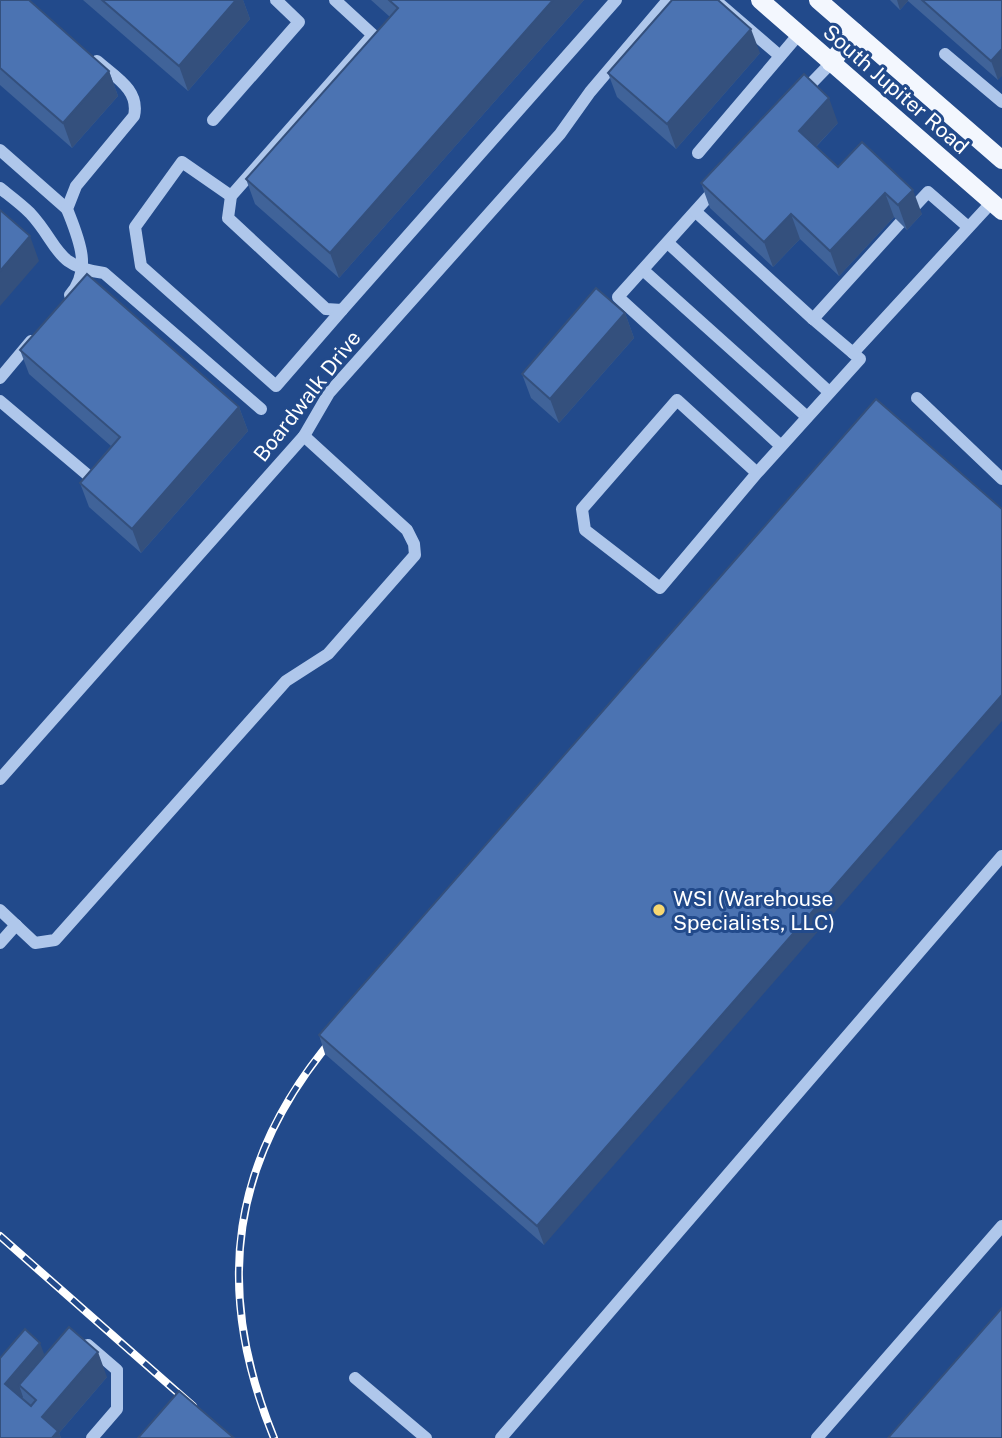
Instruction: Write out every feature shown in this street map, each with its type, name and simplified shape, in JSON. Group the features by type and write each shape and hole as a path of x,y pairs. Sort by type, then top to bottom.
{"main road":[{"name":"South Jupiter Road","path":"760,0 997,207"},
{"name":"South Jupiter Road","path":"818,0 1002,160"},
{"path":"831,63 855,32"}],"street":[{"path":"213,120 299,22 276,0"},
{"path":"335,0 373,36 232,196 228,218 326,309 342,310"},
{"path":"232,196 182,163 135,227 141,265 276,386 615,0"},
{"name":"Boardwalk Drive","path":"0,779 304,436 329,393 560,134 590,92 668,0"},
{"path":"715,0 780,56"},
{"path":"698,153 799,34"},
{"path":"945,54 1002,102"},
{"path":"67,209 76,186 134,116 136,105 132,92 91,55"},
{"path":"796,99 831,63"},
{"path":"0,150 67,209 83,248 79,285 61,305"},
{"path":"723,180 618,297 782,446"},
{"path":"0,188 29,212 54,249 81,270 104,273 261,409"},
{"path":"914,207 928,192 967,226"},
{"path":"853,353 967,226 997,207"},
{"path":"696,212 860,359 757,473 660,588 585,530 582,509 677,400 757,473"},
{"path":"813,318 900,223"},
{"path":"668,243 829,392"},
{"path":"643,270 807,417"},
{"path":"0,378 44,326"},
{"path":"917,398 1002,479"},
{"path":"0,401 90,477"},
{"path":"0,910 35,943 55,940 286,681 328,654 415,555 414,544 407,530 304,436"},
{"path":"501,1438 1002,856"},
{"path":"0,943 16,925"},
{"path":"817,1438 1002,1226"},
{"path":"86,1344 117,1370 117,1409 92,1438"},
{"path":"355,1378 426,1438"}],"building":[{"path":"0,0 29,0 109,71 63,123 0,68"},
{"path":"102,0 236,0 179,66"},
{"path":"389,0 553,0 330,253 246,179 398,8"},
{"path":"672,0 718,0 751,29 667,124 608,73"},
{"path":"922,0 1002,0 1002,49 991,61"},
{"path":"804,74 829,98 799,131 838,167 862,142 913,190 898,205 885,193 830,251 791,214 764,242 701,183"},
{"path":"0,210 30,236 0,271"},
{"path":"87,274 239,407 132,529 80,483 120,437 20,350"},
{"path":"596,288 625,313 550,399 522,374"},
{"path":"876,399 1002,509 1002,695 537,1226 319,1035"},
{"path":"1002,1308 1002,1438 888,1438"},
{"path":"69,1327 98,1352 42,1417 58,1431 52,1438 0,1438 0,1358 25,1329 40,1343 5,1384 31,1406 36,1400 19,1385"},
{"path":"179,1391 234,1438 138,1438"}],"railway":[{"path":"274,1438 255,1383 243,1329 239,1277 242,1227 254,1177 273,1129 300,1082 336,1035"},
{"path":"0,1236 193,1406"}],"place":[{"name":"WSI (Warehouse Specialists, LLC)","path":"659,910"}]}
